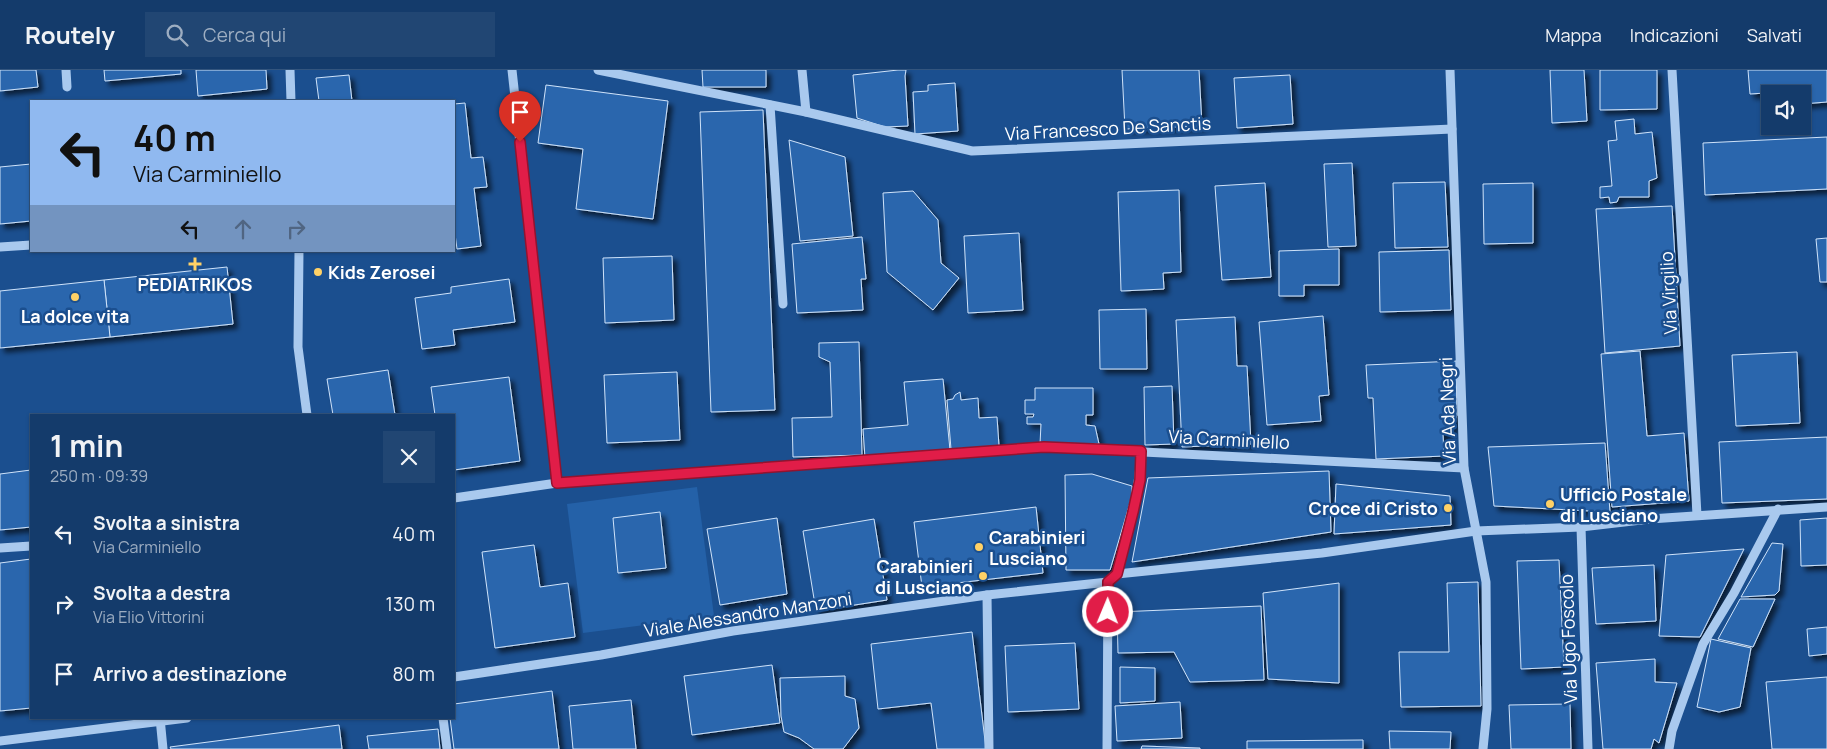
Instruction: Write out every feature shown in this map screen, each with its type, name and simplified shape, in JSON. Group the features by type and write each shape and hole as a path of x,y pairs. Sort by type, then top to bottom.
{"street":[{"path":"66,70 68,87"},
{"path":"290,70 291,100"},
{"path":"512,70 557,483"},
{"name":"Via Francesco De Sanctis","path":"598,70 806,112 972,151 1452,129"},
{"path":"802,70 806,112"},
{"name":"Via Ada Negri","path":"1450,70 1464,468 1486,582 1487,709 1483,749"},
{"name":"Via Virgilio","path":"1672,70 1697,515"},
{"path":"770,105 782,304"},
{"path":"0,247 30,245"},
{"path":"298,252 298,347 307,414"},
{"name":"Via Carminiello","path":"455,498 557,483 1044,447 1464,468"},
{"path":"1108,749 1108,582 1117,574 1138,488 1141,451"},
{"path":"1117,574 1322,553 1476,530 1581,527 1697,515 1827,507"},
{"path":"1668,749 1672,731 1703,644 1734,593 1778,509"},
{"name":"Via Ugo Foscolo","path":"1581,527 1588,749"},
{"path":"0,548 30,546"},
{"name":"Viale Alessandro Manzoni","path":"455,677 601,655 733,631 987,595 1108,582"},
{"path":"987,595 989,749"},
{"path":"0,741 174,719"},
{"path":"443,719 447,749"},
{"path":"160,720 163,749"}],"shaded area":[{"path":"697,487 714,616 583,633 567,504"}],"building":[{"path":"0,70 36,70 38,87 0,91"},
{"path":"104,70 181,70 181,74 105,81"},
{"path":"196,70 266,70 267,89 198,96"},
{"path":"702,70 766,70 766,87 703,87"},
{"path":"906,70 908,126 885,127 857,118 853,75"},
{"path":"1122,70 1199,70 1202,126 1125,129"},
{"path":"1550,70 1584,70 1587,121 1552,123"},
{"path":"1600,70 1657,70 1657,109 1600,110"},
{"path":"1748,70 1827,70 1827,102 1811,103 1811,85 1761,85 1761,93 1750,94"},
{"path":"349,75 352,100 319,100 316,78"},
{"path":"1290,75 1293,124 1237,128 1234,78"},
{"path":"955,83 958,131 915,134 913,92 928,91 928,85"},
{"path":"546,85 668,101 653,219 576,209 583,149 538,143"},
{"path":"465,103 471,158 483,157 487,187 474,188 481,246 457,249 455,234 455,104"},
{"path":"763,110 775,410 711,412 700,112"},
{"path":"1634,119 1635,134 1652,132 1657,178 1649,181 1649,197 1619,197 1617,202 1610,203 1609,197 1600,198 1600,187 1612,186 1608,141 1617,140 1615,121"},
{"path":"1827,137 1827,189 1705,195 1703,143"},
{"path":"789,140 845,157 853,236 800,241"},
{"path":"1352,163 1356,246 1328,247 1324,164"},
{"path":"30,164 30,221 0,224 0,167"},
{"path":"1445,182 1448,247 1395,248 1393,183"},
{"path":"1265,183 1271,277 1222,280 1215,186"},
{"path":"1533,183 1533,243 1484,244 1483,184"},
{"path":"1179,190 1181,272 1163,273 1164,289 1121,291 1118,192"},
{"path":"913,191 938,220 941,263 959,278 933,310 887,272 883,193"},
{"path":"1672,206 1680,346 1605,353 1596,209"},
{"path":"1019,233 1023,310 968,313 964,236"},
{"path":"862,237 866,279 861,279 863,310 797,313 792,244"},
{"path":"1827,238 1827,282 1820,282 1816,239"},
{"path":"1339,249 1339,285 1304,285 1304,296 1279,296 1279,251"},
{"path":"1449,250 1451,310 1380,312 1379,252"},
{"path":"672,256 674,320 605,323 603,258"},
{"path":"227,267 233,324 110,337 104,280"},
{"path":"509,279 515,322 453,330 455,345 422,349 415,298 451,293 451,287"},
{"path":"104,280 110,337 0,348 0,291"},
{"path":"1146,309 1147,369 1100,369 1099,310"},
{"path":"1323,316 1329,395 1319,396 1321,421 1267,425 1259,322"},
{"path":"1235,317 1237,366 1247,366 1251,444 1182,447 1176,320"},
{"path":"859,342 862,455 793,457 792,418 832,417 830,362 819,357 819,343"},
{"path":"1640,351 1647,436 1684,433 1689,501 1612,507 1601,354"},
{"path":"1797,352 1800,423 1736,426 1732,355"},
{"path":"1456,361 1457,415 1450,434 1443,434 1444,456 1376,459 1373,398 1368,398 1366,365"},
{"path":"388,370 395,414 333,414 327,379"},
{"path":"677,372 680,440 607,443 604,375"},
{"path":"509,377 520,461 455,470 455,414 435,414 431,387"},
{"path":"943,379 950,450 865,458 863,429 908,425 904,382"},
{"path":"1172,386 1174,444 1145,445 1144,387"},
{"path":"1035,388 1093,388 1093,415 1086,415 1086,425 1095,426 1099,444 1040,444 1041,424 1027,424 1027,417 1033,417 1034,414 1025,414 1025,400 1035,400"},
{"path":"960,392 961,400 978,398 979,418 997,417 999,446 951,449 947,400 953,399"},
{"path":"1827,437 1827,499 1722,503 1719,442"},
{"path":"1605,443 1610,512 1494,506 1488,447"},
{"path":"30,470 30,527 0,530 0,474"},
{"path":"1329,471 1331,532 1132,562 1148,478"},
{"path":"1092,474 1132,486 1132,496 1110,570 1066,570 1065,475"},
{"path":"1336,484 1450,496 1451,525 1334,534"},
{"name":"Carabinieri Lusciano","path":"1036,507 1043,573 922,587 914,522"},
{"path":"660,512 666,568 618,573 613,518"},
{"path":"777,518 787,594 720,605 707,529"},
{"path":"1827,518 1827,565 1801,566 1800,520"},
{"path":"874,519 887,600 816,611 803,531"},
{"path":"1772,543 1783,544 1779,591 1775,595 1741,597"},
{"path":"534,545 540,587 568,583 575,637 495,648 482,552"},
{"path":"1744,549 1700,637 1659,636 1666,555"},
{"path":"30,559 30,708 0,711 0,563"},
{"path":"1559,560 1564,667 1521,669 1517,561"},
{"path":"1654,565 1656,621 1596,624 1592,568"},
{"path":"1478,582 1481,706 1401,707 1399,652 1449,652 1447,583"},
{"path":"1339,583 1339,683 1268,679 1263,593"},
{"path":"1740,599 1775,599 1753,647 1718,639"},
{"path":"1261,606 1264,680 1190,682 1174,652 1118,653 1117,612"},
{"path":"1827,627 1827,654 1809,656 1807,629"},
{"path":"972,632 986,749 937,749 931,703 878,709 871,644"},
{"path":"1711,639 1751,648 1740,707 1719,712 1697,707"},
{"path":"1075,643 1079,709 1008,712 1005,646"},
{"path":"1655,659 1655,682 1677,683 1659,743 1654,739 1651,749 1603,749 1596,663"},
{"path":"772,665 780,723 692,735 684,676"},
{"path":"1120,667 1155,668 1155,701 1120,703"},
{"path":"845,676 845,696 855,699 859,728 843,749 814,749 799,738 784,732 781,716 780,678"},
{"path":"1827,677 1827,749 1772,749 1766,682"},
{"path":"552,691 559,749 454,749 450,719 455,719 455,704"},
{"path":"631,700 636,749 573,749 569,706"},
{"path":"1180,702 1182,738 1117,741 1115,706"},
{"path":"1570,704 1571,749 1511,749 1509,705"},
{"path":"339,725 342,749 171,749 170,747"},
{"path":"438,729 440,749 369,749 367,736"},
{"path":"1389,731 1451,732 1450,749 1390,749"},
{"path":"1363,740 1363,749 1247,749 1247,741"},
{"path":"1142,746 1200,748 1200,749 1141,749"}],"place":[{"name":"PEDIATRIKOS","path":"195,264"},
{"name":"Kids Zerosei","path":"318,272"},
{"name":"La dolce vita","path":"75,297"},
{"name":"Ufficio Postale di Lusciano","path":"1550,504"},
{"name":"Croce di Cristo","path":"1448,508"},
{"name":"Carabinieri Lusciano","path":"979,547"},
{"name":"Carabinieri di Lusciano","path":"983,576"}],"route":[{"path":"520,142 557,483 1044,447 1141,451 1140,480 1133,512 1117,574 1108,582 1108,612"}]}
